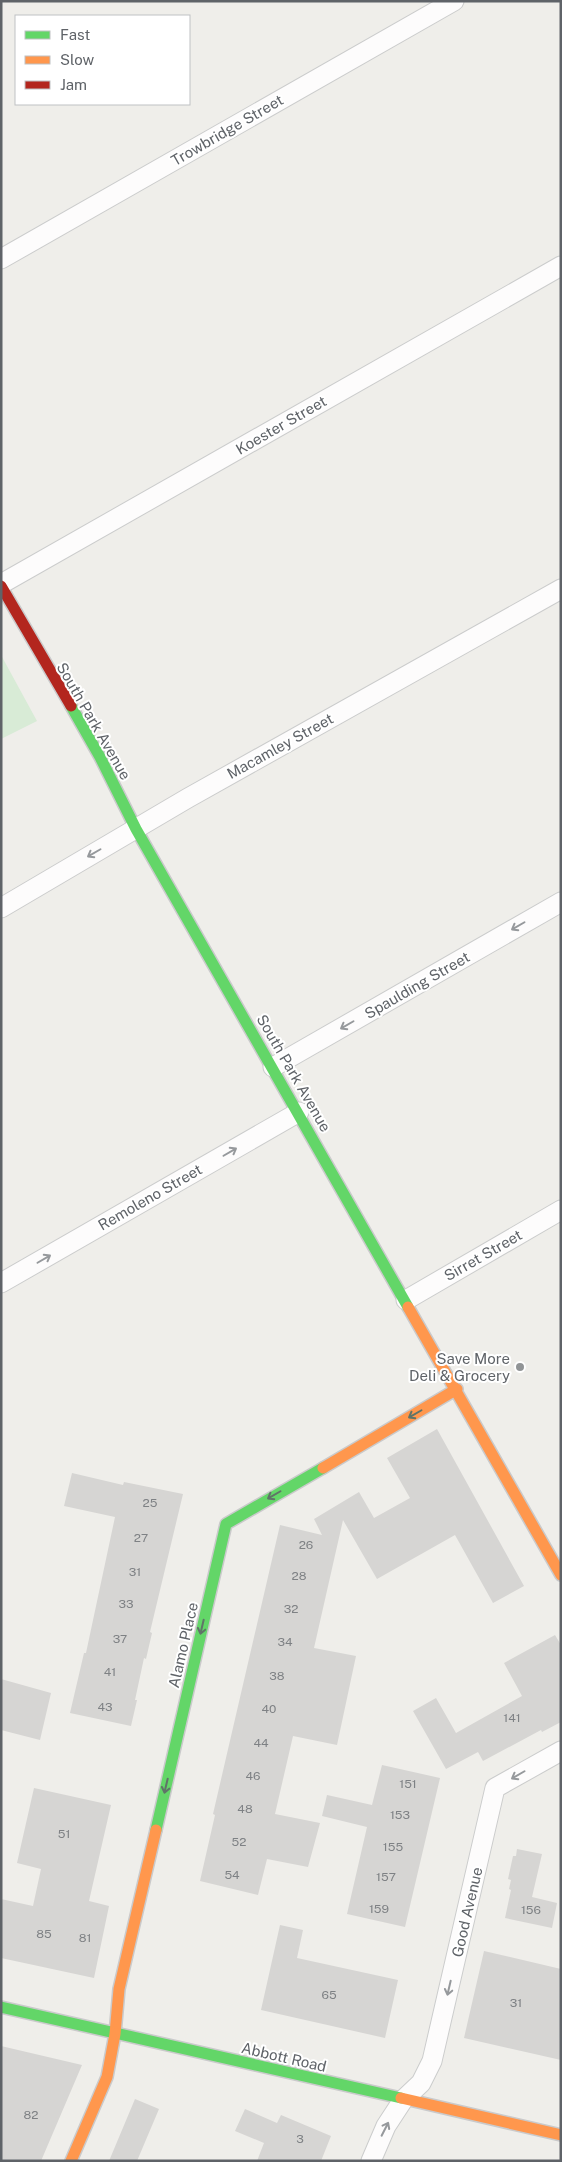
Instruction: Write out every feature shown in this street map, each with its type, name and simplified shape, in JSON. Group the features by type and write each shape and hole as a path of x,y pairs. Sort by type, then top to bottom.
{"street":[{"name":"Trowbridge Street","path":"1,259 454,1"},
{"name":"Koester Street","path":"1,585 561,266"},
{"name":"South Park Avenue","path":"1,585 100,757 136,828 457,1389 561,1575"},
{"name":"Macamley Street","path":"1,908 136,828 561,589"},
{"name":"Spaulding Street","path":"273,1067 561,902"},
{"name":"Remoleno Street","path":"1,1283 299,1112"},
{"name":"Sirret Street","path":"406,1300 561,1210"},
{"name":"Alamo Place","path":"71,2161 107,2077 115,2034 119,1989 226,1524 457,1389"},
{"name":"Good Avenue","path":"371,2161 386,2126 403,2100 421,2083 432,2061 495,1788 561,1751"},
{"name":"Abbott Road","path":"1,2007 561,2135"}],"green space":[{"path":"1,655 37,721 1,739"}],"building":[{"path":"437,1429 524,1586 493,1603 455,1535 377,1579 343,1520 314,1648 356,1656 337,1745 293,1736 275,1814 320,1823 308,1867 267,1859 258,1895 200,1881 215,1815 213,1814 280,1525 322,1535 314,1519 359,1492 374,1518 410,1498 387,1458"},
{"path":"72,1473 123,1485 124,1482 183,1494 150,1632 152,1633 146,1659 144,1658 131,1726 70,1713 84,1653 86,1653 115,1517 64,1506"},
{"path":"555,1635 561,1645 561,1722 542,1732 541,1730 483,1761 478,1752 446,1769 413,1711 436,1698 456,1733 522,1696 504,1663"},
{"path":"1,1679 51,1693 40,1740 1,1730"},
{"path":"382,1765 440,1778 405,1927 347,1914 367,1827 322,1816 327,1795 372,1805"},
{"path":"34,1788 111,1805 89,1901 109,1906 94,1978 1,1958 1,1899 33,1906 41,1869 17,1863"},
{"path":"517,1849 542,1854 532,1897 557,1903 552,1928 505,1918 511,1890 509,1889 511,1880 508,1879 513,1856 516,1856"},
{"path":"280,1925 303,1930 297,1958 398,1980 385,2038 261,2010"},
{"path":"484,1951 561,1969 561,2060 464,2038"},
{"path":"1,2046 82,2065 41,2161 1,2161"},
{"path":"135,2099 159,2109 137,2161 109,2161"},
{"path":"245,2109 277,2123 281,2115 331,2136 321,2161 257,2161 264,2143 235,2131"}],"traffic: fast":[{"path":"71,706 100,757 136,829 408,1307"},
{"path":"156,1830 226,1524 323,1468"},
{"path":"1,2007 401,2098"}],"traffic: slow":[{"path":"408,1307 561,1575"},
{"path":"323,1468 457,1389"},
{"path":"71,2161 107,2077 115,2034 119,1989 156,1830"},
{"path":"401,2098 561,2135"}],"traffic: jam":[{"path":"1,586 71,706"}],"place":[{"name":"Save More Deli & Grocery","path":"520,1367"}]}
